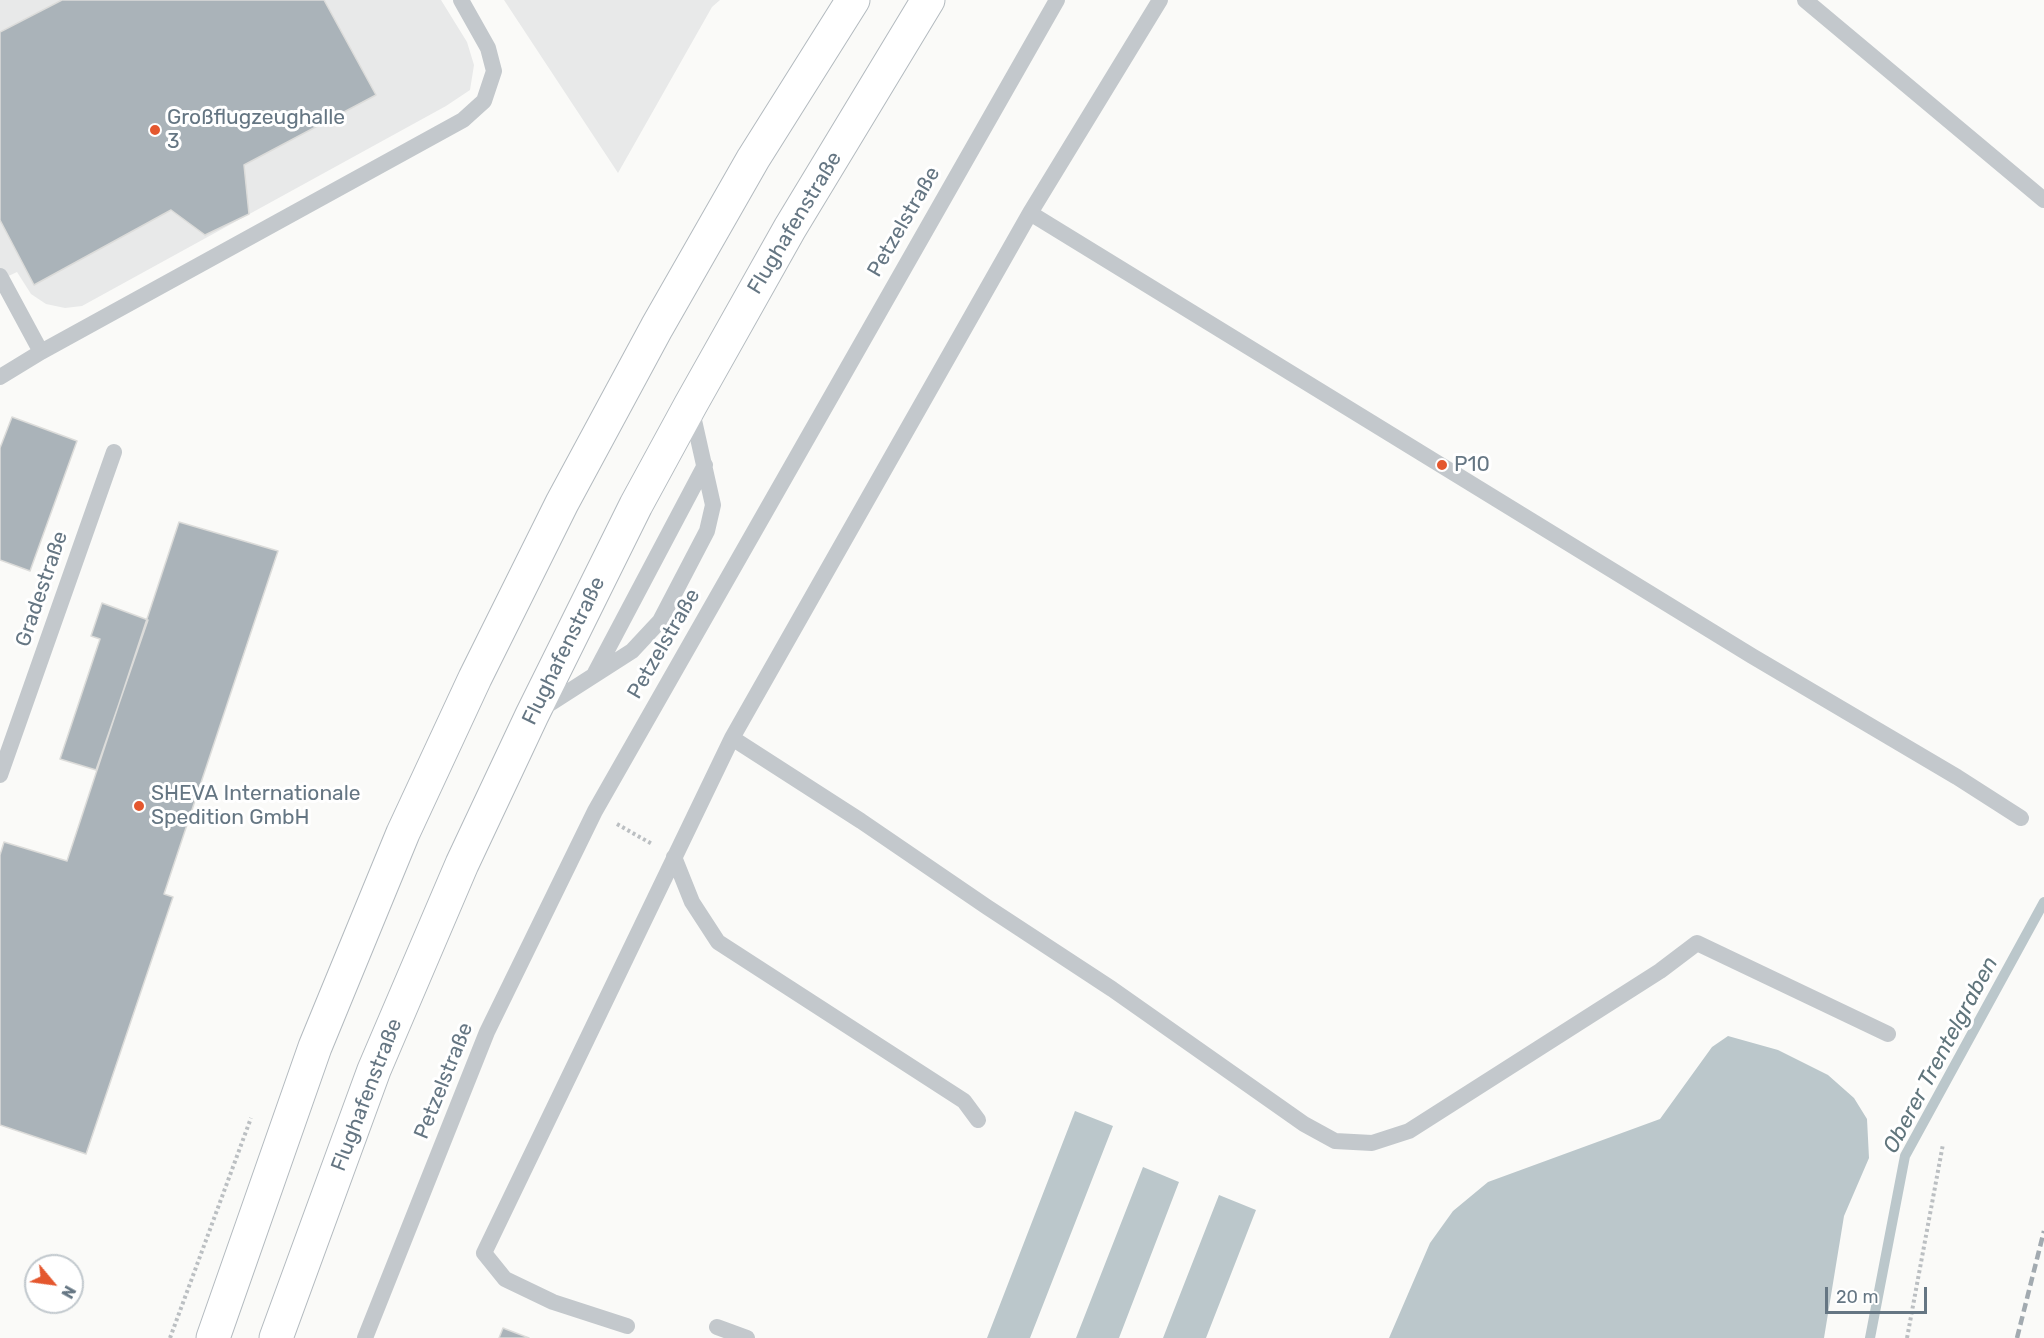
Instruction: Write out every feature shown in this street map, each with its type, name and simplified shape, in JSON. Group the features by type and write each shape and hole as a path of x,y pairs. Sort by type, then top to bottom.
{"main road":[{"path":"213,1338 315,1047 404,833 475,678 562,503 657,327 753,159 853,0"},
{"name":"Flughafenstraße","path":"276,1338 374,1070 462,864 532,715 631,516 691,404 790,228 928,0"}],"lane":[{"path":"0,377 41,352 463,120 484,101 494,71 488,48 461,0"},
{"name":"Petzelstraße","path":"365,1338 487,1032 595,812 1057,0"},
{"path":"627,1326 553,1302 505,1279 484,1253 732,738 1030,213 1160,0"},
{"path":"1805,0 2044,200"},
{"path":"1030,213 1752,656 1957,777 2021,818"},
{"path":"0,276 41,352"},
{"path":"532,715 632,651 660,621 707,531 713,505 691,404"},
{"name":"Gradestraße","path":"0,775 114,452"},
{"path":"594,674 705,465"},
{"path":"732,738 861,821 987,908 1112,989 1304,1124 1335,1141 1372,1143 1409,1131 1660,971 1697,943 1888,1034"},
{"path":"674,857 692,902 718,942 964,1101 978,1120"},
{"path":"717,1327 747,1338"}],"path":[{"path":"595,812 674,857"},
{"path":"1907,1338 1943,1144"}],"shaded area":[{"name":"Großflugzeughalle 3","path":"0,0 441,0 467,42 474,65 470,90 446,106 82,306 65,308 46,304 31,294 17,272 0,280"},
{"path":"504,0 720,0 712,7 618,173"},
{"path":"1728,1036 1778,1050 1828,1075 1854,1098 1867,1119 1869,1158 1844,1216 1824,1338 1389,1338 1430,1243 1453,1211 1488,1182 1660,1119 1712,1047"},
{"path":"1075,1111 1113,1126 1030,1338 987,1338"},
{"path":"1143,1167 1179,1182 1119,1338 1076,1338"},
{"path":"1219,1195 1256,1210 1206,1338 1163,1338"}],"building":[{"name":"Großflugzeughalle 3","path":"62,0 324,0 376,95 244,165 249,214 205,235 171,210 34,285 0,220 0,32"},
{"path":"12,417 77,441 30,571 0,560 0,448"},
{"name":"SHEVA Internationale Spedition GmbH","path":"179,522 278,551 164,894 173,897 86,1154 0,1125 0,855 4,842 67,861"},
{"path":"102,603 148,620 96,770 60,759 100,639 91,636"},
{"path":"503,1328 529,1338 499,1338"}],"waterway":[{"name":"Oberer Trentelgraben","path":"1870,1338 1905,1156 2044,902"}],"railway":[{"path":"2017,1338 2044,1231"}],"place":[{"name":"Großflugzeughalle 3","path":"155,130"},
{"name":"P10","path":"1442,465"},
{"name":"SHEVA Internationale Spedition GmbH","path":"139,806"}]}
